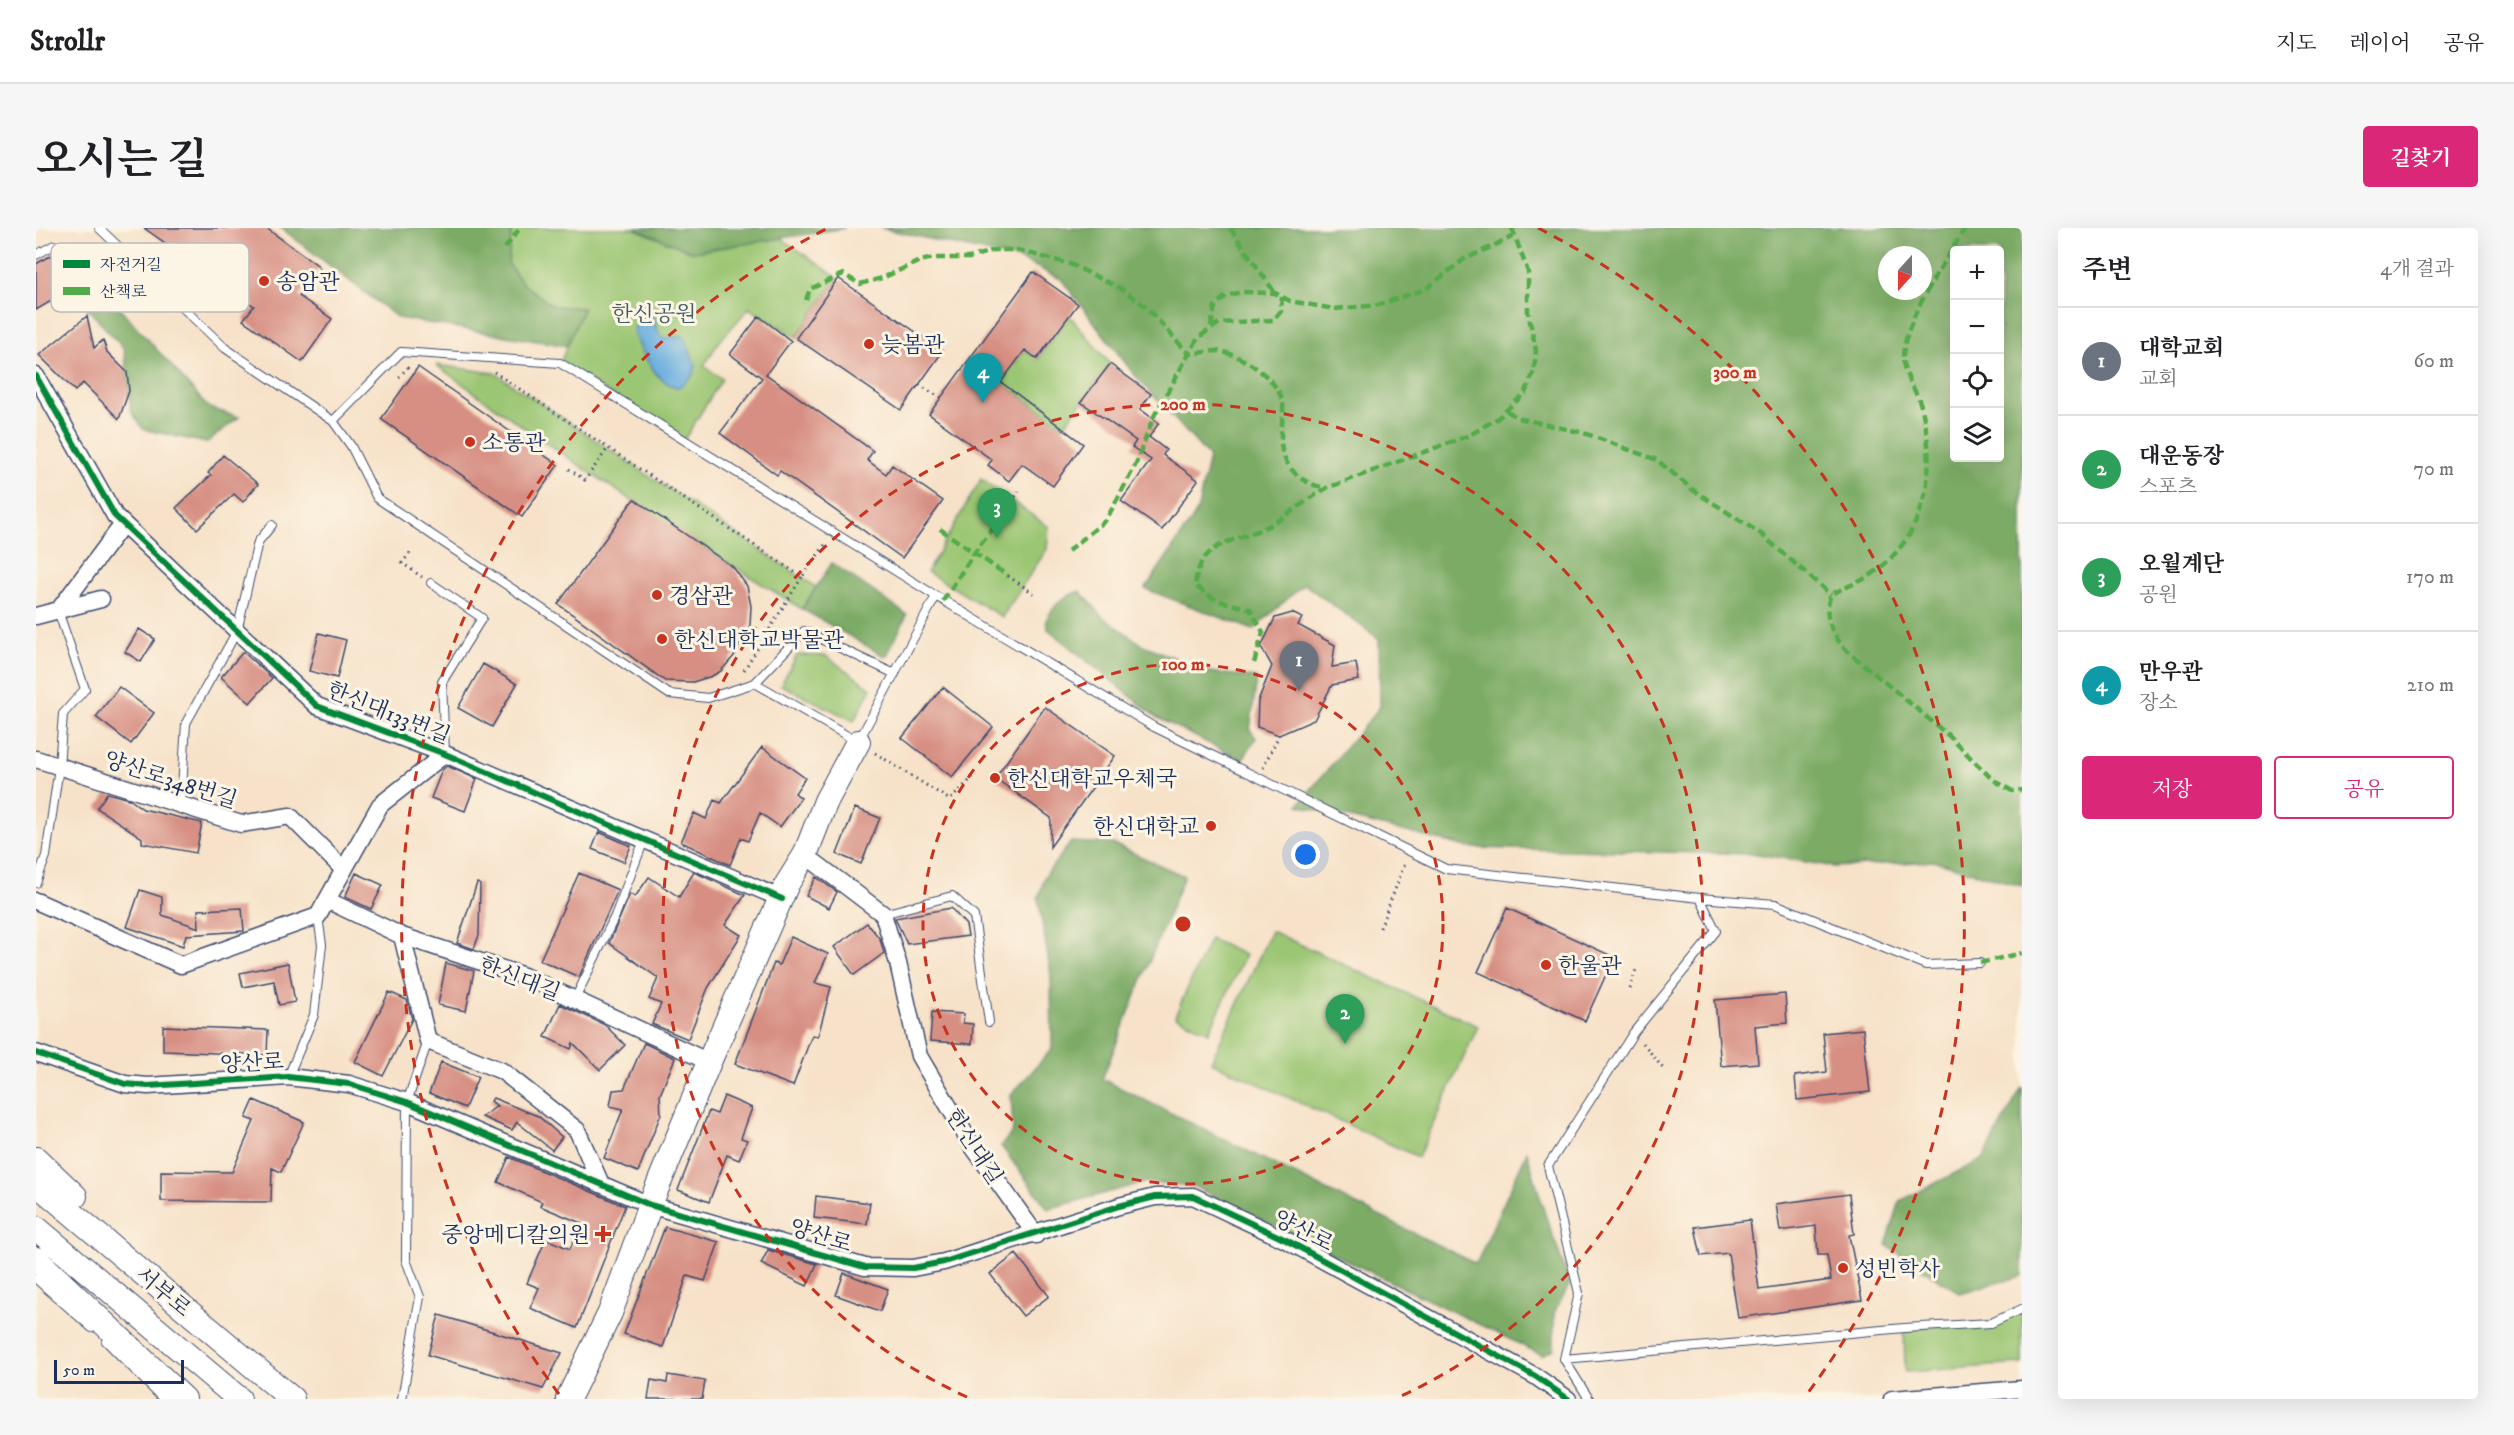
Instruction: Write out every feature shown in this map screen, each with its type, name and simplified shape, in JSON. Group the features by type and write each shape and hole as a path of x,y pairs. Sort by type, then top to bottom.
{"main road":[{"path":"568,1399 610,1314 650,1205 709,1062 788,884 805,855 826,801 858,742"},
{"path":"36,1159 211,1331"},
{"name":"서부로","path":"36,1183 292,1399"},
{"name":"서부로","path":"36,1228 239,1399"},
{"path":"36,1259 184,1399"}],"street":[{"name":"한신대133번길","path":"36,376 115,516 317,706 445,754 782,899"},
{"path":"58,610 123,524"},
{"path":"36,616 101,599"},
{"path":"36,902 181,965 318,916 329,901 380,805 445,754"},
{"name":"양산로348번길","path":"36,759 241,824 290,816 344,870"},
{"path":"805,855 883,914"},
{"name":"한신대길","path":"329,901 402,936 524,976 709,1062"},
{"name":"한신대길","path":"883,914 898,963 919,1056 971,1144 1035,1235"},
{"path":"402,936 428,1041 502,1071 577,1130 601,1184"},
{"name":"양산로","path":"36,1053 125,1084 148,1086 288,1077 349,1084 407,1102 650,1205 865,1267 913,1268 944,1262 1035,1235 1119,1206 1155,1197 1193,1196 1286,1240 1535,1376 1568,1399"},
{"path":"1892,1399 2022,1389"}],"lane":[{"path":"99,228 115,243"},
{"path":"36,255 51,247"},
{"path":"187,312 225,348 333,421 351,446 377,498 669,694 708,698 755,683 804,631 895,674"},
{"path":"333,421 401,352 560,363 936,596 1154,727 1446,869 1700,898 1775,904 1926,965 1980,963"},
{"path":"181,805 186,723 237,631 258,542 272,525"},
{"path":"431,583 482,618 442,681 445,754"},
{"path":"755,683 858,742 936,596"},
{"path":"36,883 46,856 59,767 63,714 85,688 58,610"},
{"path":"575,999 615,916 644,840"},
{"path":"883,914 952,896 974,916 988,1022"},
{"path":"1589,1399 1564,1359 1579,1293 1548,1166 1634,1032 1716,931 1700,898"},
{"path":"288,1077 314,1015 322,945 318,916"},
{"path":"402,1399 420,1297 406,1260 407,1102 428,1041"},
{"path":"36,1280 99,1334 163,1399"},
{"path":"1564,1359 1904,1328 1991,1323 2022,1309"}],"path":[{"path":"399,377 412,363 420,364"},
{"path":"483,371 495,372 802,578"},
{"path":"919,385 941,398"},
{"path":"569,469 585,480 608,448"},
{"path":"1002,517 1019,491"},
{"path":"744,670 834,532"},
{"path":"410,553 402,563 431,583"},
{"path":"1008,576 1036,595"},
{"path":"1258,777 1279,735"},
{"path":"858,742 950,800 973,777"},
{"path":"1380,928 1409,851"},
{"path":"1630,989 1637,966"},
{"path":"1634,1032 1665,1071"}],"green space":[{"path":"281,228 512,228 508,263 523,284 553,306 584,308 567,346 398,318"},
{"name":"한신공원","path":"512,228 633,228 693,252 781,238 838,278 796,337 749,308 718,343 704,366 722,379 684,440 560,363 583,309 553,306 523,284 508,264"},
{"path":"633,228 845,228 693,252"},
{"path":"881,228 2022,228 2022,886 1934,861 1835,867 1758,854 1471,848 1298,805 1380,707 1379,639 1304,584 1253,630 1145,589 1197,512 1209,457 1133,373 1061,279 1022,260"},
{"path":"91,312 123,312 209,408 239,417 206,443 143,429 131,411 124,349"},
{"path":"1069,315 1110,364 1063,427 1001,382 1025,350 1038,359"},
{"path":"436,365 495,373 816,587 802,609 617,490"},
{"path":"981,479 1049,527 1047,549 1002,617 927,572"},
{"path":"832,563 907,615 886,657 802,609"},
{"path":"1080,591 1103,617 1143,645 1209,672 1257,678 1250,730 1256,738 1242,760 1156,717 1048,629 1046,620 1052,610 1064,598"},
{"path":"797,655 826,656 871,688 854,721 781,685"},
{"path":"1071,842 1113,844 1184,876 1102,1079 1476,1264 1527,1152 1545,1214 1570,1284 1554,1313 1554,1349 1542,1355 1193,1186 1146,1182 1048,1209 1001,1146 1013,1131 1011,1095 1052,1049 1051,975 1038,898 1045,876"},
{"path":"1271,931 1478,1026 1418,1157 1211,1062"},
{"path":"1210,939 1245,955 1209,1032 1175,1016"},
{"path":"2022,1087 2022,1276 1960,1293 1886,1245 1900,1201 1983,1159"},
{"path":"2022,1309 2022,1364 1905,1372 1904,1328 1991,1323"}],"water":[{"path":"649,315 655,319 656,329 663,338 683,336 696,366 693,375 679,387 671,385 656,374 633,331 637,323"}],"building":[{"name":"송암관","path":"144,228 266,228 320,267 299,296 332,319 302,362 243,320 254,306 249,302 249,243 165,243"},
{"path":"51,255 51,301 36,310 36,264"},
{"path":"1033,272 1078,304 1037,359 1025,350 1001,382 1083,444 1053,486 1022,464 1009,481 988,465 992,460 929,414"},
{"name":"늦봄관","path":"838,278 943,351 901,410 796,338"},
{"path":"87,316 94,348 103,340 107,352 127,372 129,391 119,419 83,383 75,391 39,355"},
{"path":"759,316 791,341 766,374 873,451 867,460 886,474 892,465 943,501 902,558 780,471 777,475 720,433 762,378 730,354"},
{"path":"1110,364 1151,394 1140,409 1159,423 1149,437 1166,450 1163,455 1198,480 1162,530 1121,501 1151,460 1132,447 1136,441 1081,402"},
{"name":"소통관","path":"418,367 558,465 522,517 381,419"},
{"path":"223,455 258,484 243,502 234,494 197,529 176,508 211,475 208,473"},
{"name":"경삼관","path":"634,499 733,567 747,586 751,606 750,625 734,656 721,671 712,676 693,682 665,681 558,604"},
{"path":"1292,613 1302,618 1298,625 1335,645 1332,667 1356,663 1359,680 1332,685 1314,720 1279,735 1257,727 1258,701 1272,666 1261,647 1275,618"},
{"path":"139,629 155,639 141,662 125,652"},
{"path":"319,633 346,640 337,678 309,671"},
{"path":"243,652 272,678 250,703 221,677"},
{"path":"483,664 517,684 492,727 458,708"},
{"path":"119,687 154,713 131,744 96,717"},
{"path":"943,687 993,727 952,777 902,738"},
{"path":"1045,707 1115,756 1050,847 1051,818 995,778"},
{"path":"762,747 805,778 795,793 801,798 780,827 760,813 748,841 741,838 730,865 681,842 694,813 706,819 714,800 721,803"},
{"path":"447,766 477,779 465,811 431,798 442,770"},
{"path":"107,793 129,799 143,809 202,823 196,853 142,843 142,838 97,808"},
{"path":"855,808 880,818 861,864 837,854"},
{"path":"599,832 631,846 624,862 592,849"},
{"path":"694,872 745,895 725,925 741,935 708,988 688,1039 652,1024 661,1004 649,999 658,978 609,943 630,894 635,897 649,877 679,897"},
{"path":"356,873 383,885 371,909 345,897"},
{"path":"579,873 618,890 579,977 540,960"},
{"path":"816,877 837,892 829,908 806,896"},
{"path":"477,883 480,884 479,935 474,949 457,943"},
{"path":"140,890 162,897 162,915 199,928 198,910 242,908 244,931 186,935 183,946 127,927"},
{"path":"951,908 966,925 968,936 907,944 895,918"},
{"name":"한울관","path":"1507,908 1614,957 1585,1021 1478,972"},
{"path":"867,923 880,939 884,953 854,975 834,947"},
{"path":"791,937 828,954 815,983 831,987 818,1036 812,1035 793,1086 735,1064 774,963 779,965"},
{"path":"288,963 295,1002 279,1005 274,981 243,987 240,973"},
{"path":"446,963 474,971 466,1011 438,1005"},
{"path":"389,992 407,1000 412,1019 383,1076 355,1062"},
{"path":"1785,994 1787,1023 1755,1026 1758,1063 1721,1066 1715,1000"},
{"path":"560,1004 605,1025 625,1045 600,1070 573,1043 571,1049 545,1037"},
{"path":"932,1012 964,1014 963,1023 973,1024 972,1044 930,1041"},
{"path":"163,1026 268,1030 267,1055 163,1051"},
{"path":"1863,1029 1870,1092 1797,1100 1795,1076 1827,1072 1823,1033"},
{"path":"644,1043 675,1058 660,1095 661,1114 638,1172 604,1158 623,1109 610,1106 613,1090 624,1089"},
{"path":"441,1062 478,1077 465,1108 429,1093"},
{"path":"724,1096 752,1108 741,1138 747,1140 739,1160 727,1155 709,1202 678,1190 709,1111 717,1114"},
{"path":"493,1098 538,1116 562,1137 552,1150 517,1122 512,1130 482,1117 497,1106 491,1101"},
{"path":"254,1100 304,1122 281,1172 272,1168 271,1202 161,1201 161,1171 232,1172 254,1121 246,1118"},
{"path":"509,1157 625,1206 577,1328 530,1308 539,1288 527,1283 546,1239 570,1249 581,1223 540,1206 542,1202 498,1182"},
{"name":"성빈학사","path":"1849,1194 1854,1234 1849,1235 1862,1300 1738,1318 1728,1253 1701,1256 1695,1227 1750,1220 1759,1290 1831,1280 1827,1255 1818,1255 1816,1226 1780,1231 1776,1204"},
{"path":"816,1196 870,1203 867,1224 814,1218"},
{"path":"665,1227 719,1242 705,1281 687,1276 663,1347 624,1334"},
{"path":"768,1250 817,1264 807,1286 761,1264"},
{"path":"1016,1254 1049,1296 1023,1316 990,1274"},
{"path":"844,1273 888,1289 880,1311 836,1295"},
{"path":"439,1315 562,1353 543,1389 428,1355"},
{"path":"668,1375 705,1381 702,1399 648,1399 651,1380 667,1383"}],"marked path":[{"path":"505,248 520,228"},
{"path":"1230,228 1275,293"},
{"path":"1254,663 1263,632 1250,609 1216,600 1195,586 1203,560 1221,545 1276,522 1327,488 1470,435 1498,418 1525,393 1534,372 1536,350 1528,312 1528,272 1512,228"},
{"path":"1965,228 1919,306 1906,339 1903,355 1904,369 1921,406 1928,452 1928,475 1917,518 1907,538 1893,556 1864,579 1831,595 1828,602 1828,616 1832,630 1845,649 1948,735 1992,779 2012,791 2022,790"},
{"path":"1211,327 1215,306 1226,296 1241,292 1275,293 1290,301 1334,309 1378,305 1426,289 1463,260 1514,236"},
{"path":"806,300 810,289 843,274 860,284 882,278 920,261 934,258 969,258 994,250 1017,250 1070,264 1120,288 1144,305 1189,354 1217,351 1236,356 1257,368 1274,385 1283,403 1281,445 1288,464 1300,478 1308,483 1327,488"},
{"path":"1068,551 1106,520 1135,466 1154,416 1198,338 1219,323 1274,320 1281,311 1282,297"},
{"path":"1507,411 1518,418 1584,433 1657,460 1693,490 1761,534 1831,595"},
{"path":"943,601 974,553 1002,517"},
{"path":"940,529 1008,576"},
{"path":"1980,963 2022,953"}],"cycle path":[{"path":"36,376 115,516 317,706 445,754 782,899"},
{"path":"36,1053 125,1084 148,1086 288,1077 349,1084 407,1102 650,1205 865,1267 913,1268 944,1262 1119,1206 1155,1197 1193,1196 1286,1240 1535,1376 1568,1399"}],"place":[{"name":"송암관","path":"264,281"},
{"name":"늦봄관","path":"869,344"},
{"name":"만우관","path":"983,403"},
{"name":"소통관","path":"470,442"},
{"name":"오월계단","path":"997,538"},
{"name":"경삼관","path":"657,595"},
{"name":"한신대학교박물관","path":"662,639"},
{"name":"대학교회","path":"1299,691"},
{"name":"한신대학교우체국","path":"995,778"},
{"name":"한신대학교","path":"1211,826"},
{"name":"한울관","path":"1546,965"},
{"name":"대운동장","path":"1345,1044"},
{"name":"중앙메디칼의원","path":"603,1234"},
{"name":"성빈학사","path":"1843,1268"}]}
